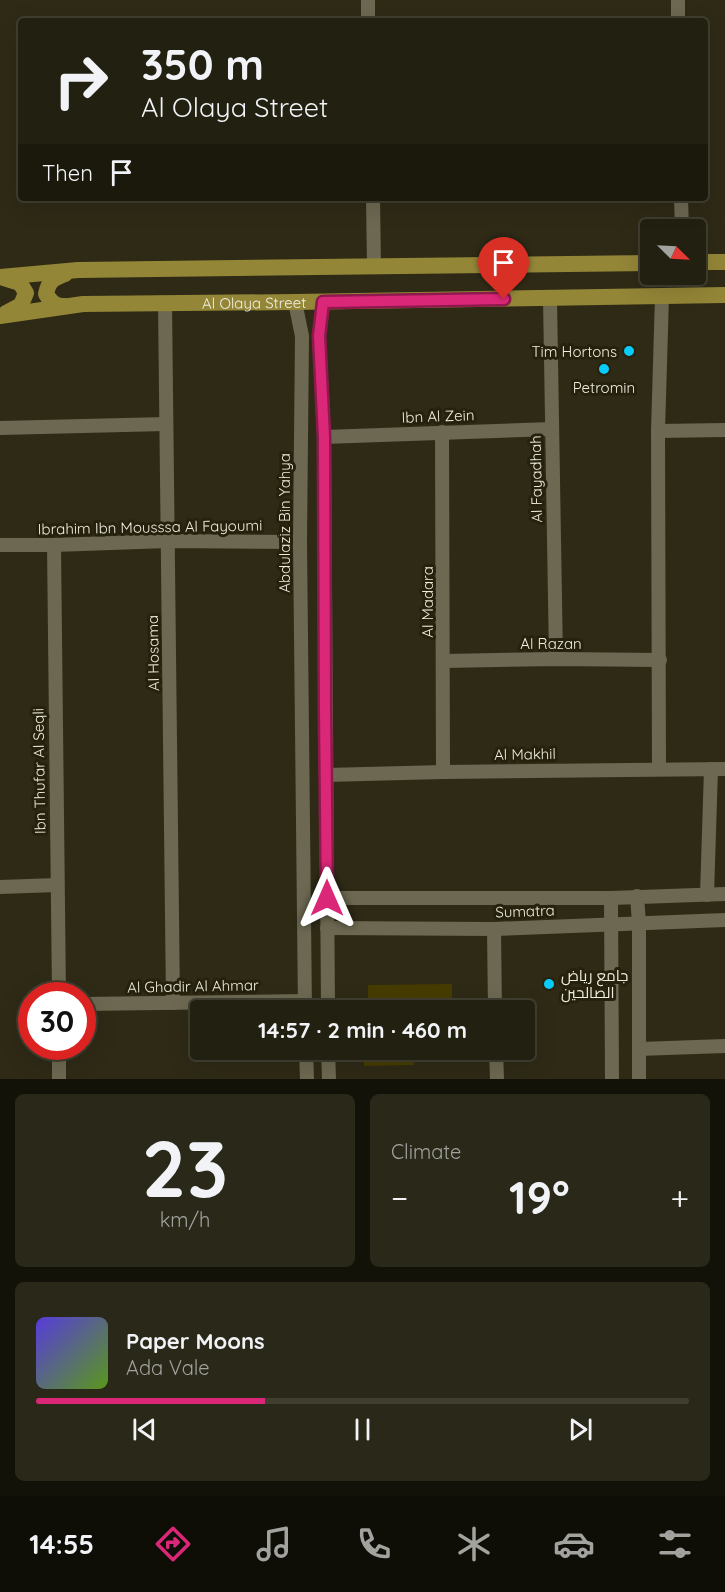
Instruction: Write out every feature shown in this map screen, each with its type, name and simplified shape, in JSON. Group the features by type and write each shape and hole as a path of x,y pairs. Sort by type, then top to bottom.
{"main road":[{"path":"706,262 725,262"},
{"path":"0,277 78,270 640,263"},
{"path":"78,270 54,278 48,285 46,294 59,306 83,304"},
{"path":"0,277 20,283 26,292 21,305 0,316"},
{"name":"Al Olaya Street","path":"0,316 83,304 725,295"}],"street":[{"path":"368,0 368,18"},
{"path":"678,0 678,18"},
{"path":"373,201 374,267"},
{"path":"681,201 682,219"},
{"path":"659,769 658,431 662,296"},
{"name":"Al Fayadhah","path":"550,298 556,659"},
{"name":"Abdulaziz Bin Yahya","path":"295,302 302,336 300,542 305,1000"},
{"path":"323,302 319,336 324,437 328,1000"},
{"name":"Al Hosama","path":"165,303 173,1003"},
{"path":"302,336 319,336"},
{"path":"0,428 166,424"},
{"name":"Ibn Al Zein","path":"324,437 552,429"},
{"path":"658,431 725,430"},
{"name":"Al Madara","path":"442,432 443,772"},
{"name":"Ibrahim Ibn Mousssa Al Fayoumi","path":"0,545 168,541 300,542"},
{"name":"Ibn Thufar Al Seqli","path":"54,545 59,982"},
{"name":"Al Razan","path":"443,661 660,660"},
{"path":"302,709 325,710"},
{"path":"707,894 718,769"},
{"name":"Al Makhil","path":"326,775 718,769"},
{"path":"0,887 57,885"},
{"name":"Sumatra","path":"327,898 611,898 725,894"},
{"path":"637,896 639,1079"},
{"path":"611,898 612,1079"},
{"name":"Sumatra","path":"327,928 494,929 725,920"},
{"path":"494,929 495,1000"},
{"name":"Al Ghadir Al Ahmar","path":"96,1004 190,1003"},
{"path":"639,1049 725,1046"},
{"path":"59,1060 59,1079"},
{"path":"306,1060 307,1079"},
{"path":"328,1060 328,1079"},
{"path":"496,1060 497,1079"}],"shaded area":[{"path":"452,984 452,1000 368,1000 368,985"},
{"path":"364,1060 414,1060 414,1065 364,1066"},
{"path":"421,1060 458,1060 458,1061"}],"place":[{"name":"Tim Hortons","path":"629,351"},
{"name":"Petromin","path":"604,369"},
{"name":"جامع رياض الصالحين","path":"549,984"}],"route":[{"path":"327,898 324,437 319,336 323,302 504,299"}]}
